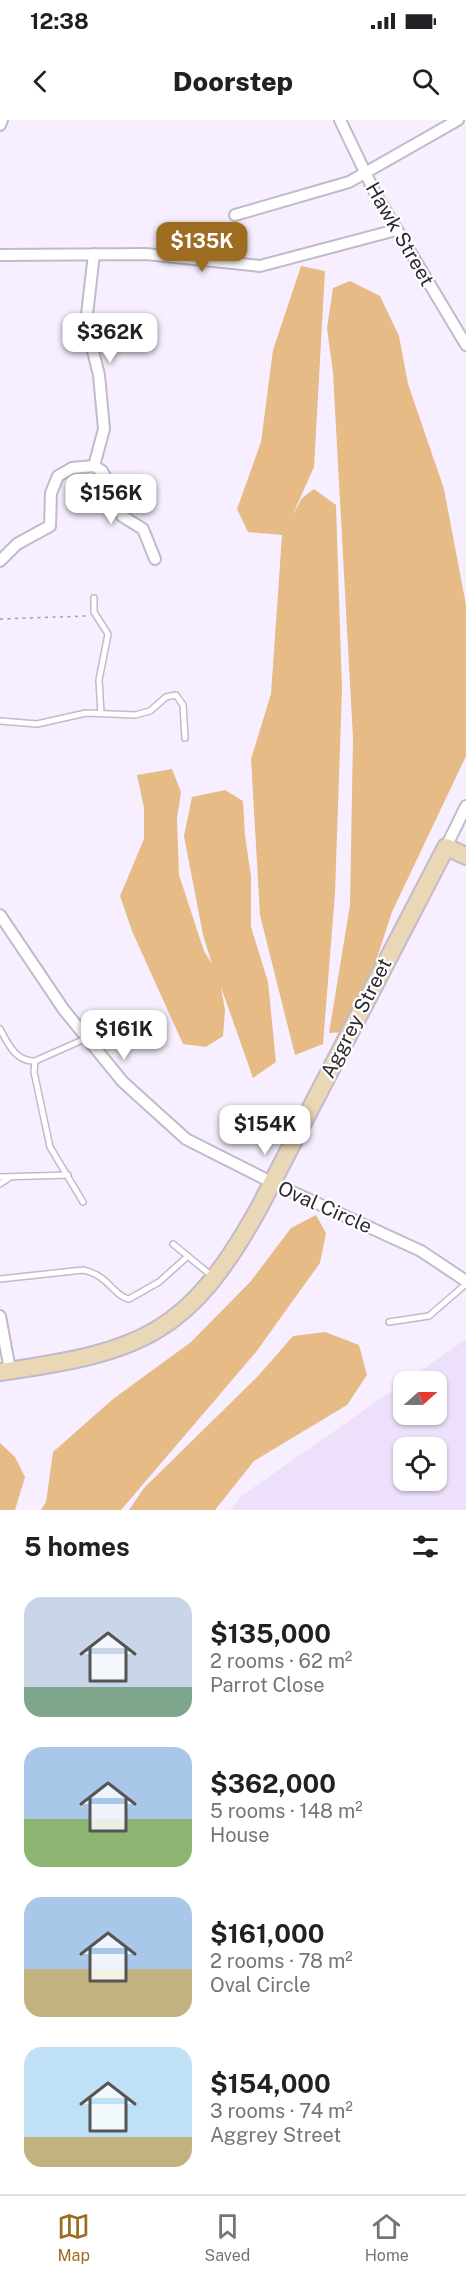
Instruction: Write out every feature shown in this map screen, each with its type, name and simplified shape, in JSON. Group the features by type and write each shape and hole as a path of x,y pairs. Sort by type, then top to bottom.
{"main road":[{"path":"446,847 466,856"},
{"name":"Aggrey Street","path":"5,1371 61,1364 130,1345 178,1317 216,1279 247,1231 446,847"}],"street":[{"path":"0,125 2,120"},
{"name":"Hawk Street","path":"340,120 396,230 466,345"},
{"path":"235,214 331,189 366,173 458,120"},
{"path":"463,120 466,125"},
{"path":"0,255 146,254 260,266 396,230"},
{"path":"94,254 86,323 99,375 104,429 94,466"},
{"path":"0,561 17,544 50,526 51,494 58,476 72,468 94,466 102,471 106,478 122,516 143,529 155,559"},
{"path":"446,847 466,806"},
{"name":"Oval Circle","path":"0,915 64,1010 123,1082 186,1139 271,1182 421,1251 466,1282"},
{"path":"0,1316 5,1371"}],"lane":[{"path":"94,598 95,615 108,634 99,680 101,713"},
{"path":"0,721 37,724 86,713 135,714 150,711 166,697 176,695 183,705 185,738"},
{"path":"0,1029 15,1053 22,1059 35,1061 87,1038"},
{"path":"35,1061 34,1072 50,1147 83,1202"},
{"path":"0,1177 68,1175"},
{"path":"0,1184 9,1178"},
{"path":"173,1244 216,1279"},
{"path":"0,1279 83,1270 97,1273 121,1296 129,1299 159,1282 188,1256"},
{"path":"389,1322 429,1316 466,1282"}],"path":[{"path":"0,619 95,615"}],"shaded area":[{"path":"301,266 325,271 314,467 292,516 302,498 314,489 336,505 342,690 335,893 323,1044 295,1055 260,915 251,759 271,694 282,535 248,532 237,509 261,442 273,350"},
{"path":"350,281 380,296 399,336 408,384 444,489 466,605 466,756 392,912 371,976 346,1032 329,1033 350,905 353,738 333,373 327,328 333,288"},
{"path":"172,769 181,792 177,819 179,875 204,951 212,964 203,935 184,836 192,797 225,790 243,801 251,876 251,927 268,982 276,1062 253,1078 221,987 225,1010 223,1036 206,1047 183,1044 132,931 120,896 144,839 144,808 137,775"},
{"path":"316,1215 326,1233 320,1263 256,1352 121,1510 41,1510 46,1502 53,1452 113,1399 191,1342 251,1281 291,1228"},
{"path":"325,1332 359,1345 367,1375 347,1405 254,1461 215,1510 129,1510 144,1488 259,1375 293,1336"},
{"path":"466,1339 466,1510 230,1510 240,1497 393,1390 393,1425 447,1425 447,1371 420,1371"},
{"path":"0,1443 15,1457 25,1477 15,1510 0,1510"}]}
